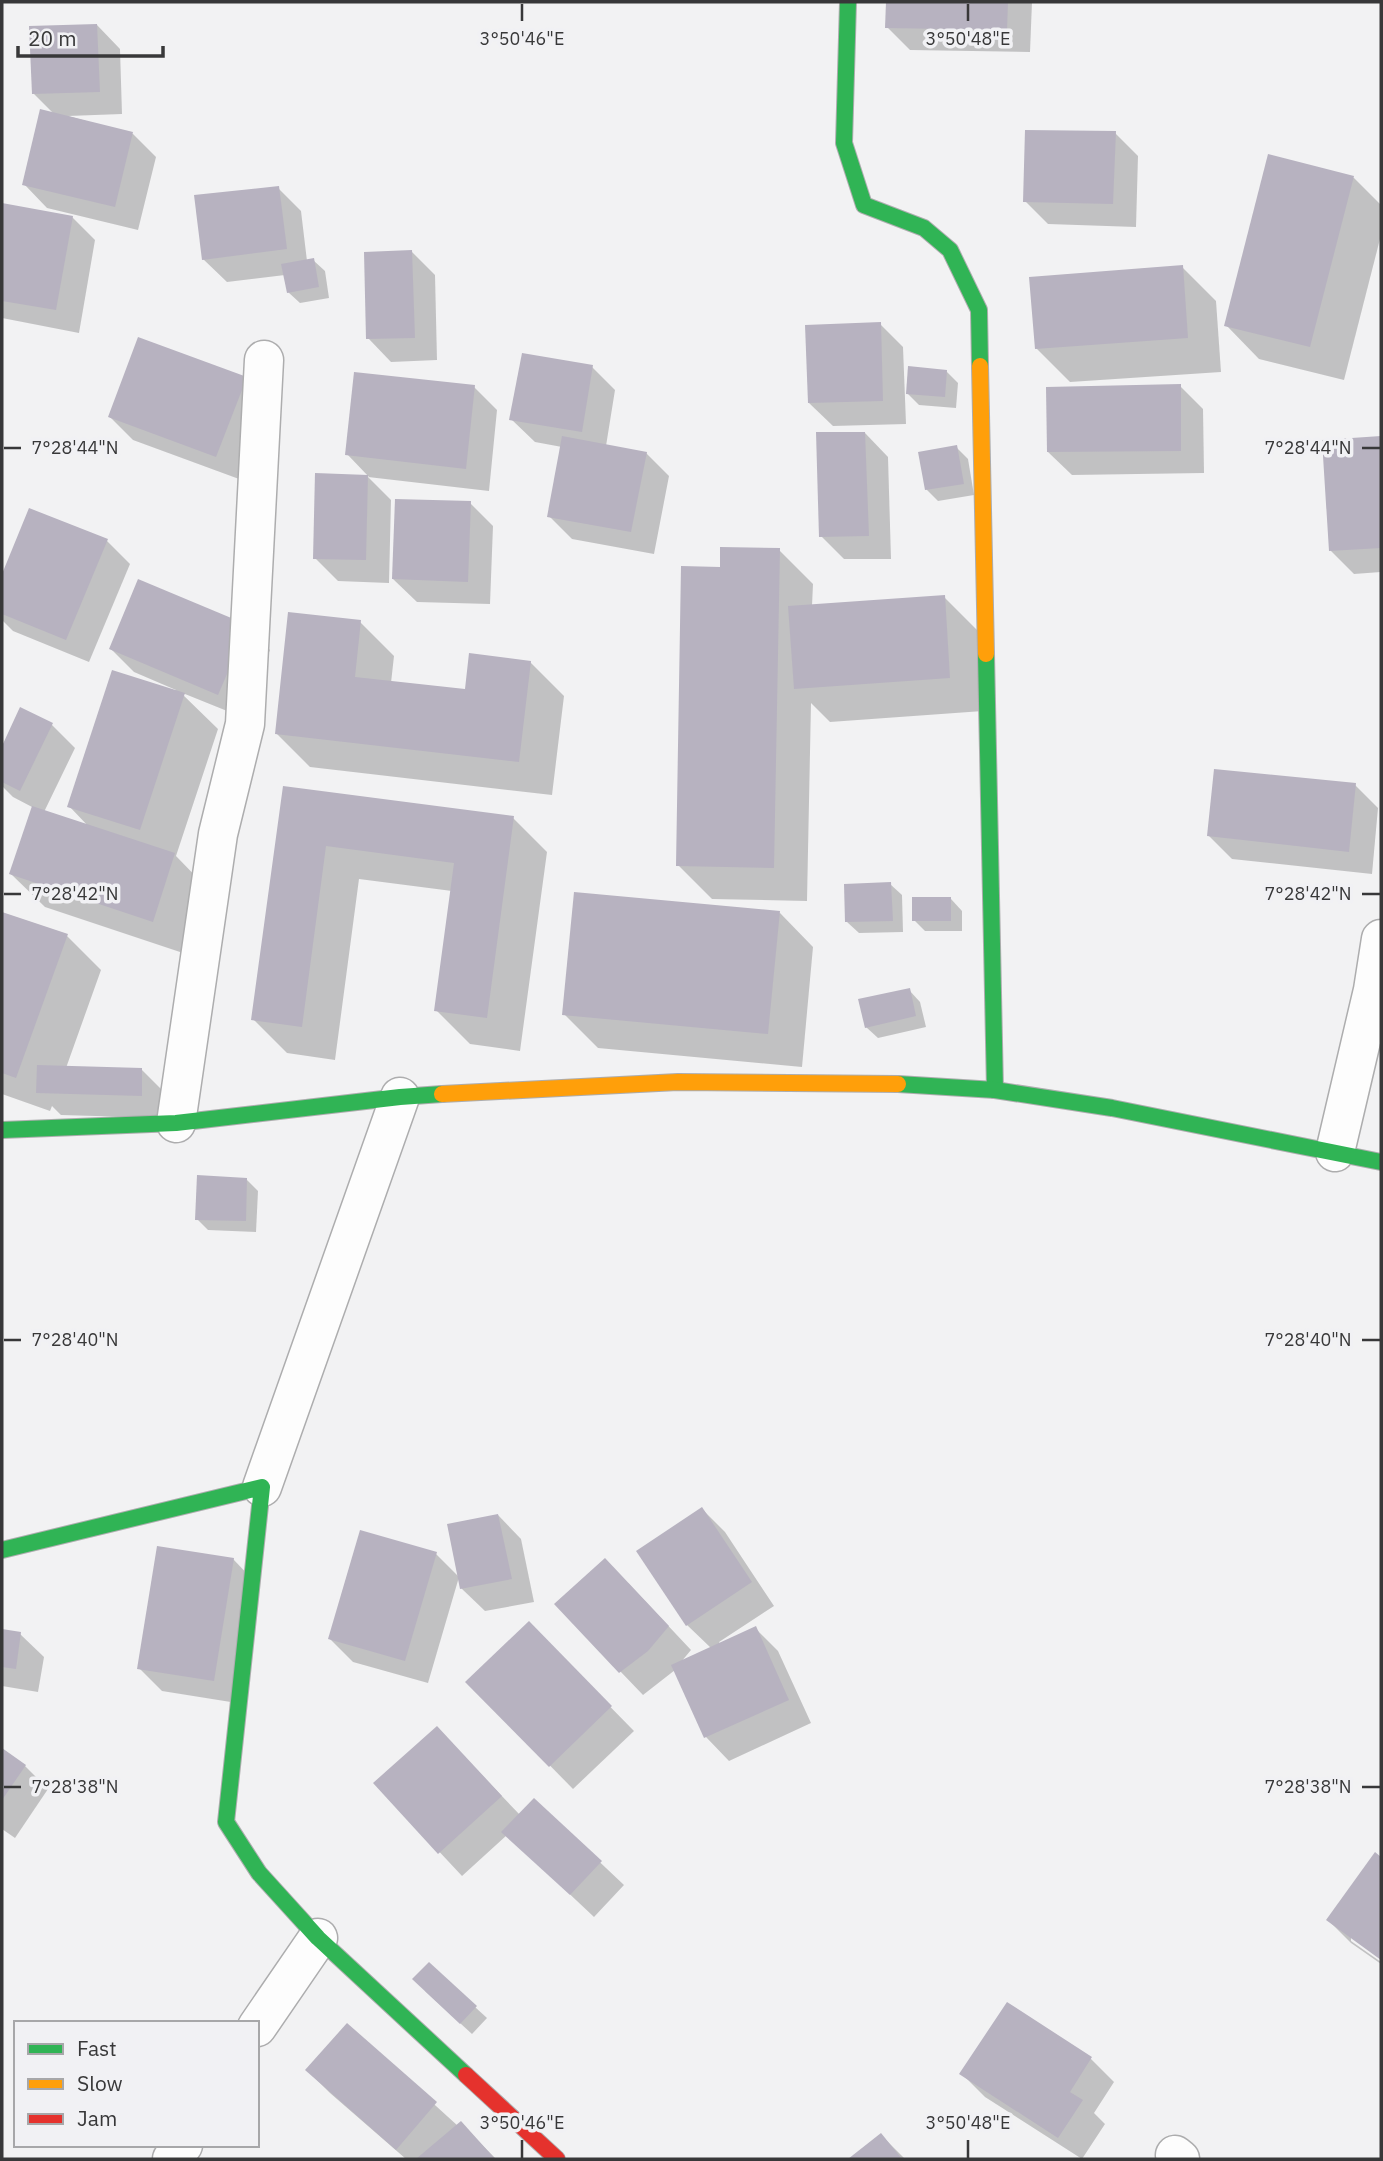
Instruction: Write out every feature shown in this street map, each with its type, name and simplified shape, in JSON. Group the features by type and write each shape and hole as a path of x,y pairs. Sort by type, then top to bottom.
{"street":[{"path":"848,2 844,143 864,205 924,228 950,250 979,310 995,1090"},
{"path":"176,1123 218,834 245,724 264,360"},
{"path":"1335,1152 1373,990 1381,939"},
{"path":"2,1130 176,1123 400,1097 678,1082 876,1083 995,1090 1112,1108 1381,1162"},
{"path":"400,1097 262,1487 226,1822 258,1873 318,1938 557,2159"},
{"path":"2,1550 262,1487"},
{"path":"259,2024 318,1938"}],"building":[{"path":"886,2 1008,2 1007,30 885,28"},
{"path":"97,24 100,92 32,94 29,26"},
{"path":"40,109 133,132 115,207 22,185"},
{"path":"1025,130 1116,131 1113,204 1023,202"},
{"path":"1268,154 1354,176 1310,347 1224,326"},
{"path":"279,186 287,249 202,260 194,195"},
{"path":"2,203 73,216 56,310 2,301"},
{"path":"412,250 415,338 366,339 364,252"},
{"path":"314,258 319,287 287,293 281,264"},
{"path":"1183,265 1188,338 1035,349 1029,277"},
{"path":"881,322 883,401 808,403 805,325"},
{"path":"138,337 247,377 216,457 108,417"},
{"path":"522,353 593,365 582,432 509,420"},
{"path":"908,366 947,370 945,397 906,394"},
{"path":"354,372 475,385 466,469 345,455"},
{"path":"1181,384 1181,451 1047,452 1046,387"},
{"path":"816,432 865,432 869,536 819,537"},
{"path":"562,436 647,452 631,532 547,517"},
{"path":"1381,436 1381,548 1329,551 1322,440"},
{"path":"957,445 964,484 925,490 918,452"},
{"path":"315,473 368,475 366,560 313,559"},
{"path":"395,499 471,501 468,582 392,579"},
{"path":"29,508 108,539 66,640 2,614 2,574"},
{"path":"720,547 780,548 774,868 676,866 681,566 720,567"},
{"path":"138,579 248,625 218,695 109,649"},
{"path":"945,595 950,678 794,689 788,606"},
{"path":"288,612 361,620 355,677 465,689 469,653 531,661 519,762 275,734"},
{"path":"112,670 185,693 140,830 67,807"},
{"path":"20,707 53,723 20,791 2,782 2,746"},
{"path":"1214,769 1356,783 1349,852 1207,836"},
{"path":"283,786 514,816 487,1018 434,1011 454,863 326,846 302,1027 251,1020"},
{"path":"32,806 175,853 153,922 9,874"},
{"path":"891,882 893,921 845,922 844,884"},
{"path":"574,892 780,911 768,1034 562,1015"},
{"path":"912,897 951,897 951,921 912,921"},
{"path":"2,912 68,934 16,1078 2,1073"},
{"path":"910,988 916,1016 865,1028 858,999"},
{"path":"37,1065 142,1068 142,1096 36,1093"},
{"path":"197,1175 247,1178 246,1221 195,1220"},
{"path":"702,1507 752,1582 686,1626 636,1551"},
{"path":"498,1514 512,1579 460,1589 447,1524"},
{"path":"360,1530 437,1552 405,1661 328,1639"},
{"path":"157,1546 234,1558 214,1681 137,1669"},
{"path":"605,1558 669,1626 648,1651 619,1673 554,1604"},
{"path":"529,1621 612,1706 549,1767 465,1682"},
{"path":"756,1626 789,1700 704,1738 671,1665"},
{"path":"2,1629 21,1632 16,1669 2,1667"},
{"path":"437,1726 502,1796 438,1854 373,1783"},
{"path":"2,1748 26,1765 2,1800"},
{"path":"534,1798 602,1861 570,1895 501,1832"},
{"path":"1375,1852 1381,1857 1381,1960 1326,1920"},
{"path":"429,1962 477,2006 460,2024 412,1979"},
{"path":"1007,2002 1092,2057 1070,2092 1083,2100 1058,2138 959,2074"},
{"path":"347,2023 437,2102 396,2150 305,2070"},
{"path":"461,2121 495,2159 416,2159"},
{"path":"881,2133 902,2159 848,2159"}],"traffic: fast":[{"path":"848,2 844,143 864,205 924,228 950,250 979,310 980,366"},
{"path":"986,654 995,1090"},
{"path":"898,1084 995,1090 1112,1108 1381,1162"},
{"path":"2,1130 176,1123 442,1094"},
{"path":"2,1550 262,1487 226,1822 259,1873 318,1938 466,2075"}],"traffic: slow":[{"path":"980,366 986,654"},
{"path":"442,1094 678,1082 898,1084"}],"traffic: jam":[{"path":"466,2075 557,2159"}]}
